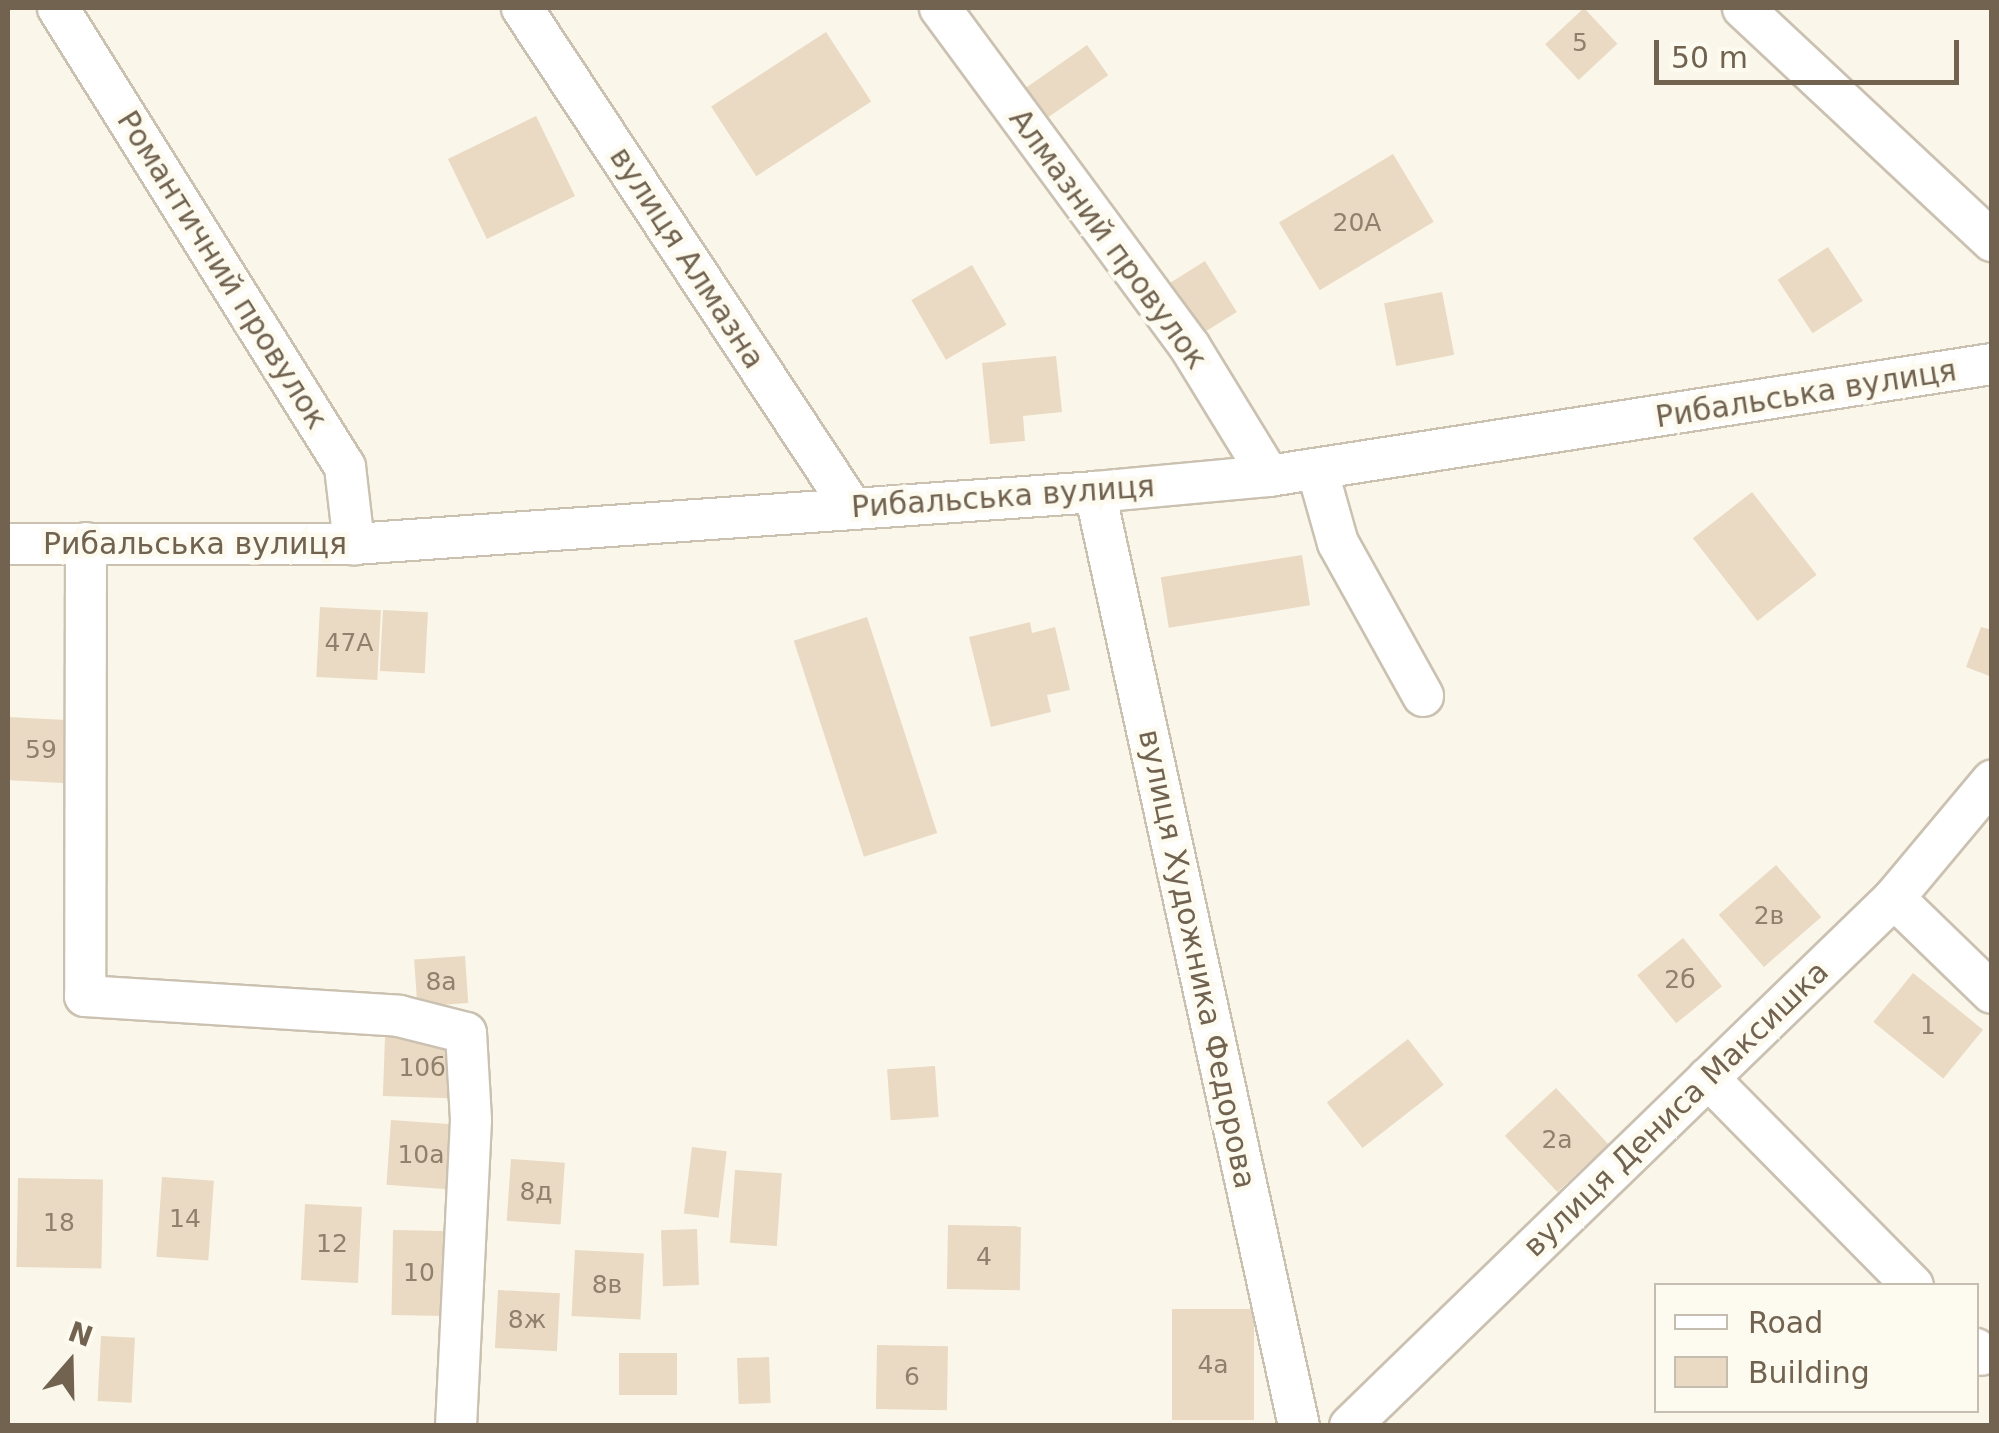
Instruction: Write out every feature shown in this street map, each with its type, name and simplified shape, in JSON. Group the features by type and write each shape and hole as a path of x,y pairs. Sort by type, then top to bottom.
{"street":[{"name":"Романтичний провулок","path":"58,8 344,467 354,544"},
{"name":"вулиця Алмазна","path":"522,8 852,508"},
{"name":"Алмазний провулок","path":"940,8 1190,347 1268,476"},
{"path":"1743,8 1992,241"},
{"name":"Рибальська вулиця","path":"8,544 354,544 1095,492 1268,476 1992,364"},
{"path":"1316,469 1338,543 1423,696"},
{"name":"вулиця Художника Федорова","path":"1095,492 1298,1426"},
{"path":"86,543 85,996 399,1016 466,1032 471,1120 456,1426"},
{"name":"вулиця Дениса Максишка","path":"1350,1426 1894,898 1992,781"},
{"path":"1894,898 1992,993"},
{"path":"1708,1078 1910,1283"}],"building":[{"path":"1584,8 1617,44 1579,80 1545,44"},
{"path":"826,32 871,102 756,176 711,107"},
{"path":"1087,45 1108,75 1044,120 1023,90"},
{"path":"536,116 575,196 487,239 448,159"},
{"path":"1393,154 1434,222 1320,290 1279,223"},
{"path":"1828,247 1863,301 1813,333 1778,280"},
{"path":"1205,261 1237,312 1197,337 1165,286"},
{"path":"972,265 1006,325 946,360 911,300"},
{"path":"1442,292 1454,355 1396,366 1384,303"},
{"path":"1056,356 1062,412 1023,416 1025,441 990,444 982,363"},
{"path":"1752,492 1817,575 1758,621 1693,538"},
{"path":"1302,555 1310,605 1169,628 1161,577"},
{"path":"320,607 381,610 377,680 316,677"},
{"path":"383,610 428,612 425,673 380,671"},
{"path":"867,617 937,833 864,857 794,641"},
{"path":"1030,622 1032,633 1055,627 1070,690 1047,695 1051,712 991,727 969,637"},
{"path":"1981,627 1992,630 1992,677 1966,667"},
{"path":"8,717 76,721 73,783 8,780"},
{"path":"1776,865 1821,917 1764,967 1719,915"},
{"path":"1683,938 1722,986 1676,1023 1637,975"},
{"path":"465,956 468,1003 417,1006 414,960"},
{"path":"1913,973 1983,1030 1943,1079 1873,1022"},
{"path":"385,1036 461,1039 459,1099 383,1096"},
{"path":"1408,1039 1444,1085 1363,1148 1327,1102"},
{"path":"935,1066 939,1117 891,1120 887,1069"},
{"path":"1556,1088 1609,1144 1557,1192 1505,1136"},
{"path":"391,1120 456,1125 451,1189 386,1185"},
{"path":"692,1147 727,1151 719,1218 684,1214"},
{"path":"511,1159 565,1163 561,1225 507,1221"},
{"path":"735,1170 782,1173 777,1246 730,1243"},
{"path":"162,1177 214,1181 208,1260 156,1257"},
{"path":"18,1178 103,1179 101,1268 16,1267"},
{"path":"305,1204 362,1207 358,1283 301,1280"},
{"path":"948,1225 1021,1226 1020,1290 947,1289"},
{"path":"697,1229 699,1285 663,1286 661,1230"},
{"path":"393,1230 445,1231 444,1316 392,1315"},
{"path":"575,1250 644,1254 640,1320 572,1316"},
{"path":"498,1290 560,1293 557,1351 495,1348"},
{"path":"1172,1309 1254,1309 1254,1420 1172,1420"},
{"path":"101,1336 135,1338 132,1403 98,1401"},
{"path":"877,1345 948,1346 947,1410 876,1409"},
{"path":"619,1353 677,1353 677,1395 619,1395"},
{"path":"769,1357 771,1403 739,1404 737,1358"}]}
